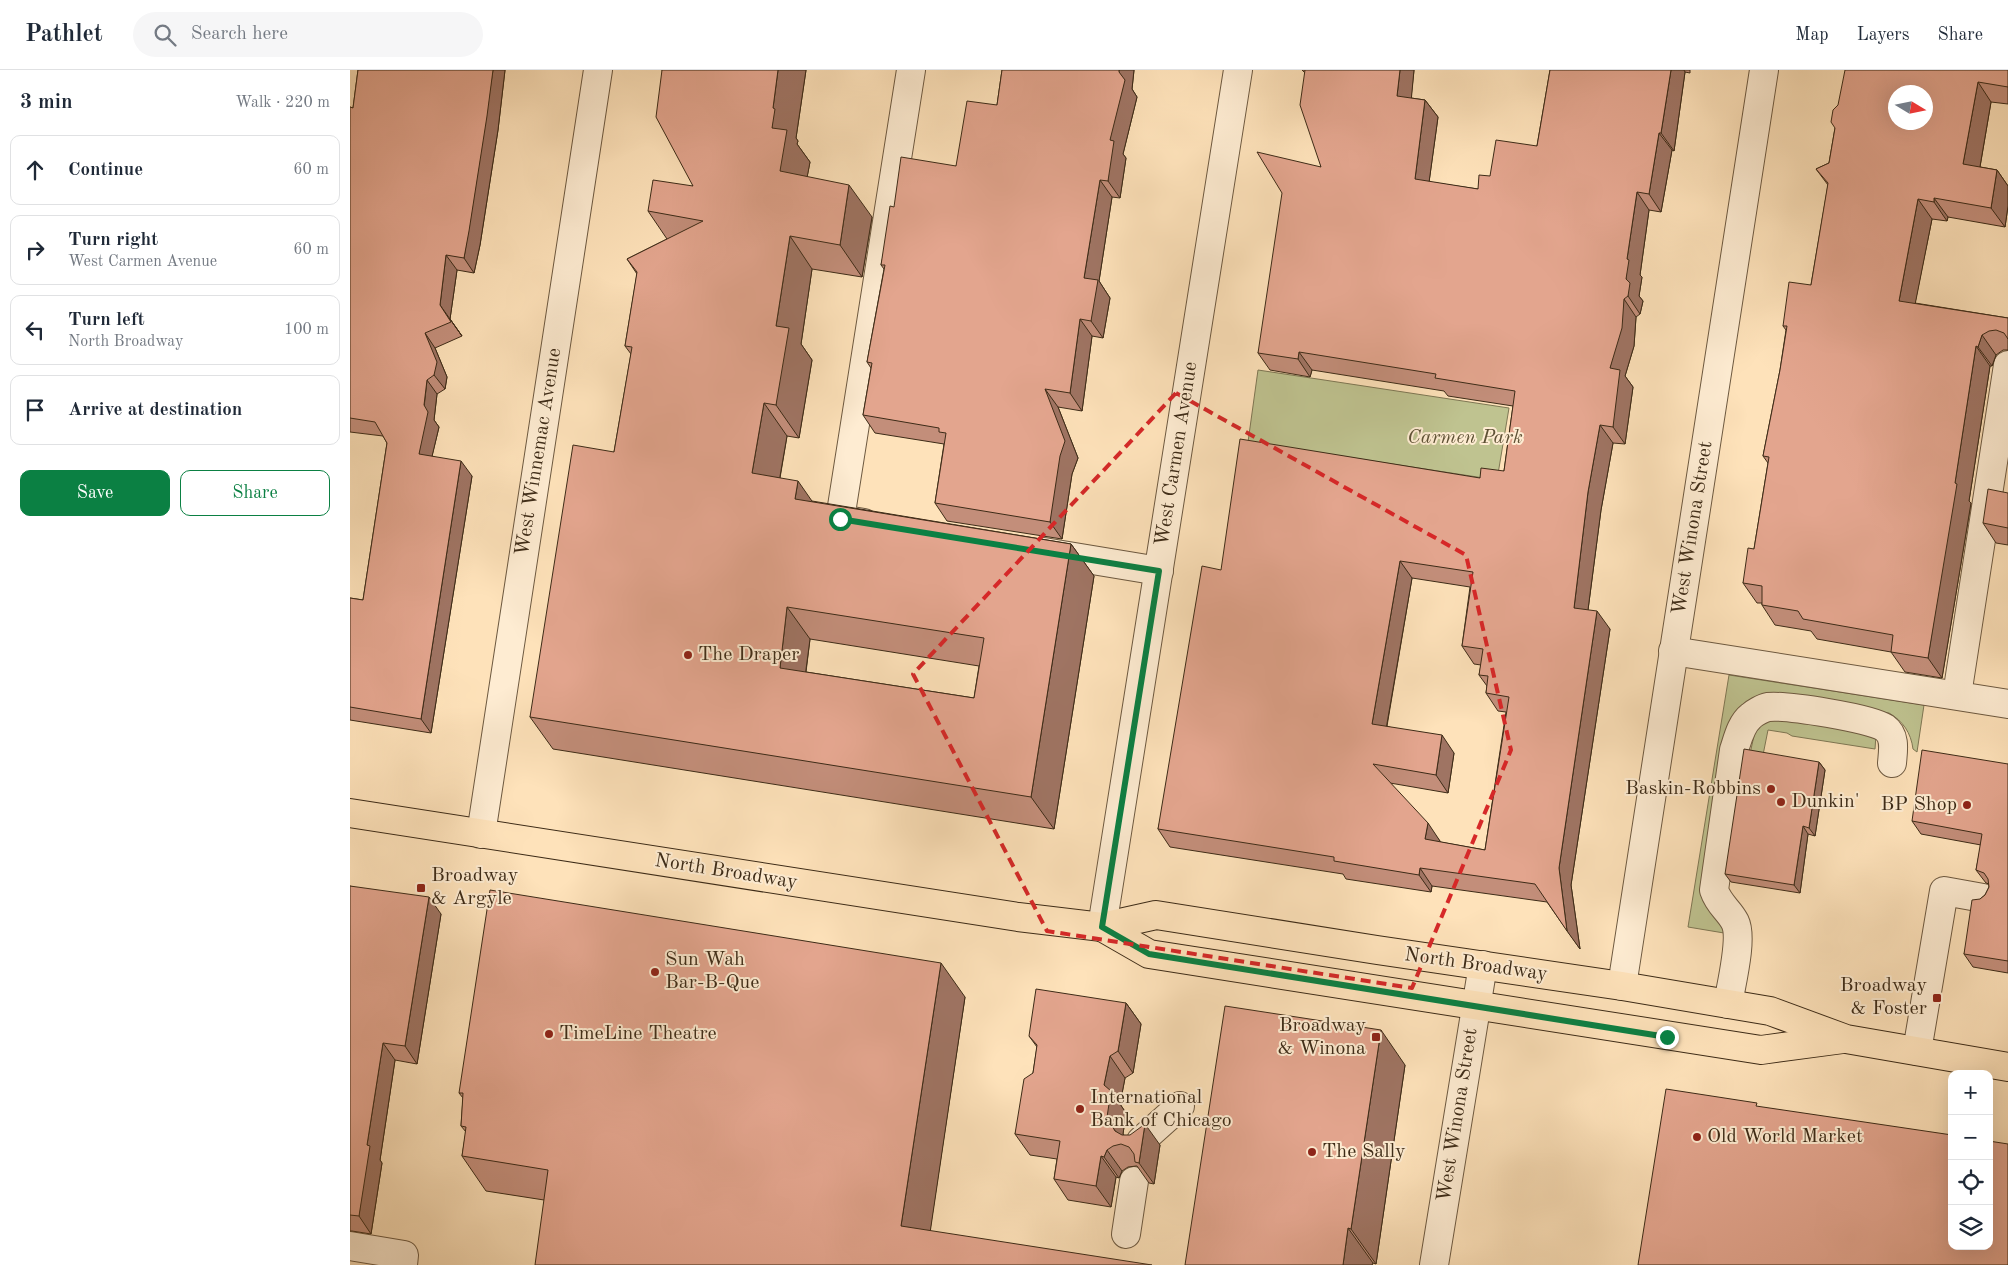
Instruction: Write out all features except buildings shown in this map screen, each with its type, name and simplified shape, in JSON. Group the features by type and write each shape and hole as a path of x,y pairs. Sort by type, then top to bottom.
{"main road":[{"name":"North Broadway","path":"350,813 1018,917 1102,927 1156,915 1622,986 1770,1011 1846,1039 2008,1067"},
{"name":"North Broadway","path":"1102,927 1149,954 1761,1050 1846,1039"}],"street":[{"name":"West Winnemac Avenue","path":"482,834 598,70"},
{"path":"889,527 840,519 911,70"},
{"name":"West Carmen Avenue","path":"1102,927 1238,70"},
{"name":"West Winona Street","path":"1622,986 1764,70"},
{"path":"1957,695 2008,365"},
{"path":"1015,548 1159,571"},
{"path":"1674,651 2008,704"},
{"path":"1728,1004 1738,929 1731,916 1719,902 1714,890 1734,750 1740,730 1751,715 1767,707 1790,708 1872,722 1886,728 1892,737 1892,763"},
{"path":"1917,1051 1944,891 1983,898"},
{"name":"West Winona Street","path":"1434,1265 1483,965"},
{"path":"1141,1141 1180,1106"},
{"path":"1126,1234 1134,1181"},
{"path":"350,1246 404,1255 403,1265"}],"highlighted area":[{"path":"1176,393 1466,555 1511,750 1412,988 1047,931 913,674"}],"green space":[{"name":"Carmen Park","path":"1258,370 1509,408 1497,480 1248,442"},
{"path":"1729,675 1924,705 1917,752 1913,749 1906,728 1889,713 1779,694 1749,702 1722,922 1724,933 1688,927"},
{"path":"1778,717 1876,735 1875,749 1792,736 1787,733 1768,730 1762,760 1749,758 1756,727"}],"place":[{"name":"The Draper","path":"688,655"},
{"name":"Baskin-Robbins","path":"1771,789"},
{"name":"Dunkin'","path":"1781,802"},
{"name":"BP Shop","path":"1967,805"},
{"name":"Broadway & Argyle","path":"421,888"},
{"name":"Sun Wah Bar-B-Que","path":"655,972"},
{"name":"Broadway & Foster","path":"1937,998"},
{"name":"TimeLine Theatre","path":"549,1034"},
{"name":"Broadway & Winona","path":"1376,1037"},
{"name":"International Bank of Chicago","path":"1080,1109"},
{"name":"Old World Market","path":"1697,1137"},
{"name":"The Sally","path":"1312,1152"}],"route":[{"path":"840,519 1159,571 1102,927 1149,954 1667,1037"}]}
